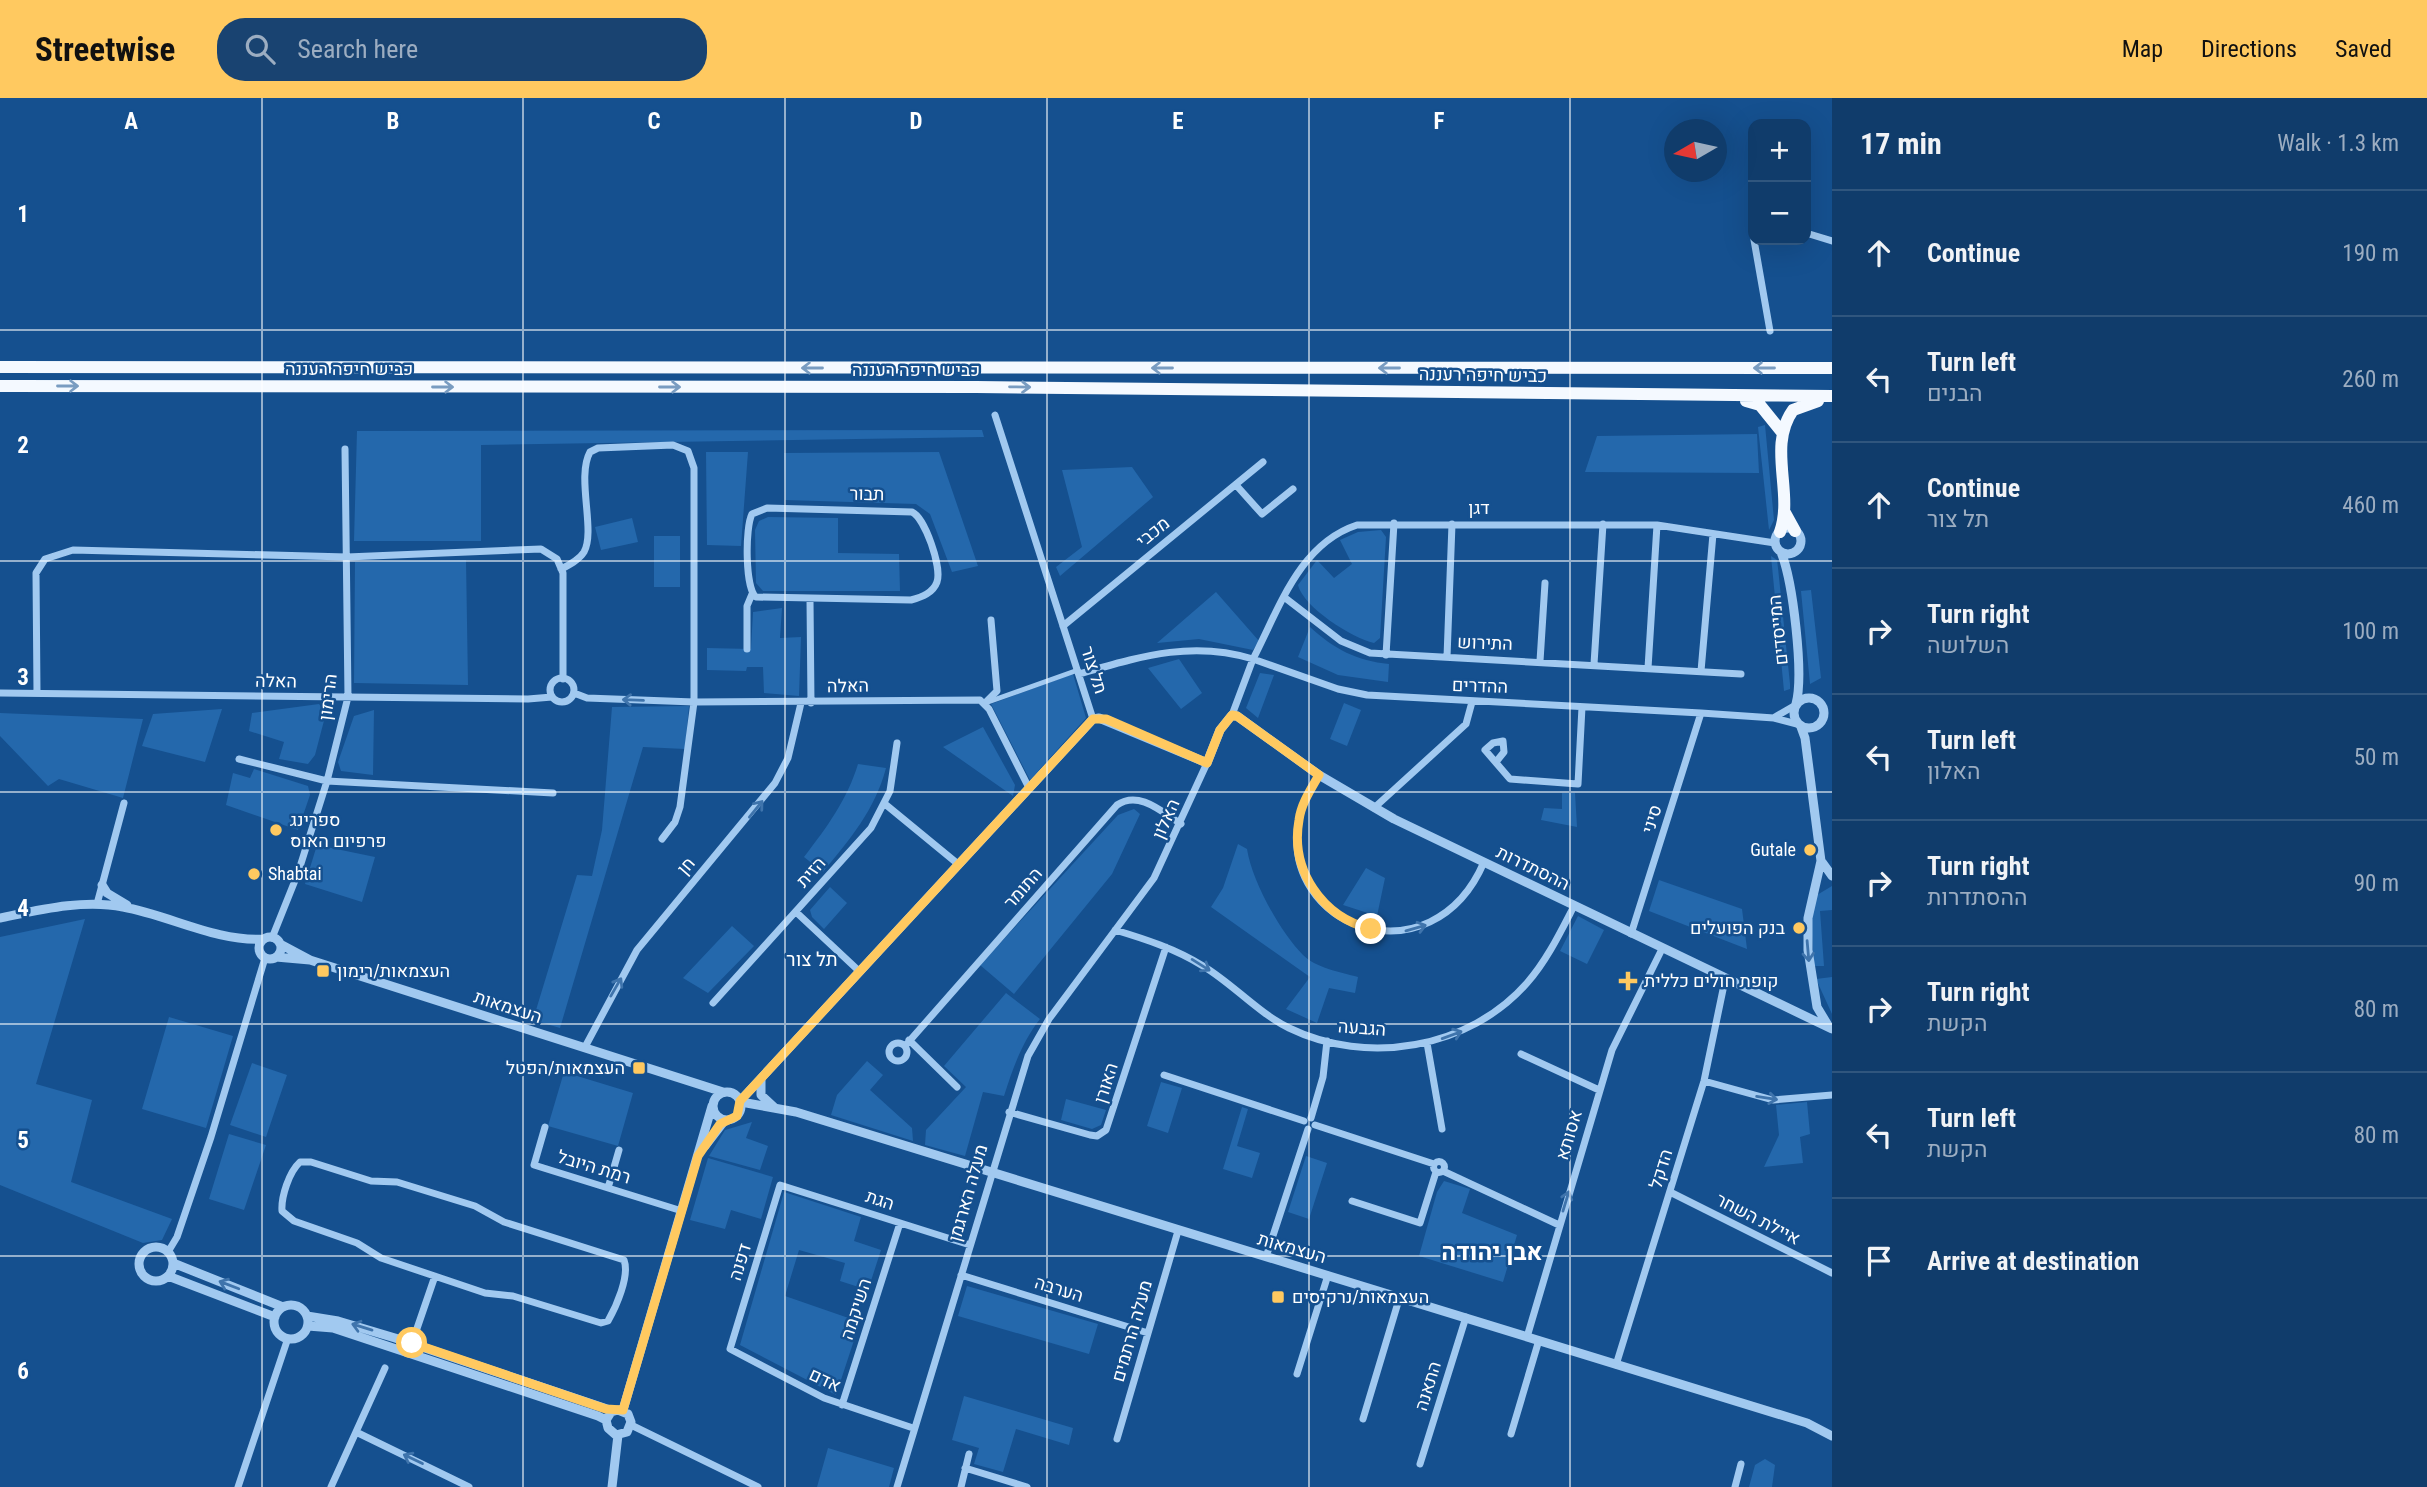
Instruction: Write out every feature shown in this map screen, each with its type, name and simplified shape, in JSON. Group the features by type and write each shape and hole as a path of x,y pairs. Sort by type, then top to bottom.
{"highway":[{"name":"כביש חיפה רעננה","path":"0,367 1832,368"},
{"name":"כביש חיפה רעננה","path":"0,386 976,387 1832,397"},
{"path":"1722,395 1760,405 1781,430"},
{"path":"1778,537 1783,508 1781,430 1793,410 1832,397"},
{"path":"1783,508 1795,531"}],"street":[{"path":"1811,235 1832,241"},
{"path":"1754,245 1770,331"},
{"name":"תל צור","path":"740,1101 1093,719 995,415"},
{"path":"561,569 577,560 586,546 585,466 590,452 598,448 673,445 688,451 694,468 694,702 680,807 675,822 662,839"},
{"name":"הרימון","path":"272,940 298,873 327,781 348,697 345,449"},
{"name":"מכבי","path":"1063,626 1262,463"},
{"path":"1236,485 1262,514 1293,489"},
{"name":"תבור","path":"767,508 902,510 918,515 938,567 937,581 929,593 911,600 810,600 762,600 752,594 748,524 756,511 767,508"},
{"path":"1386,655 1394,523"},
{"path":"1447,657 1452,524"},
{"path":"1594,664 1603,524"},
{"name":"דגן","path":"1253,659 1284,597 1310,555 1330,536 1357,525 1657,525 1713,534 1778,537"},
{"path":"1648,668 1657,525"},
{"path":"1778,537 1795,531"},
{"name":"המייסדים","path":"1790,581 1800,538 1795,531"},
{"path":"1701,671 1713,534"},
{"name":"המייסדים","path":"1778,537 1790,581 1799,675 1795,706"},
{"path":"37,694 35,583 39,566 53,554 74,550 347,557 541,548 557,559 564,583 563,679"},
{"path":"1781,552 1788,554 1797,550"},
{"path":"1540,661 1545,583"},
{"path":"747,649 747,606 752,594"},
{"name":"התירוש","path":"1284,597 1341,641 1370,653 1741,674"},
{"path":"810,600 811,703"},
{"path":"985,703 997,691 991,620"},
{"name":"ההדרים","path":"1078,672 1148,654 1182,649 1234,653 1351,692 1472,702 1771,718 1799,725"},
{"path":"1232,715 1253,659"},
{"path":"985,703 1078,672"},
{"name":"המייסדים","path":"1799,675 1814,699"},
{"path":"563,679 572,684 574,693 564,702 552,697 551,686 563,679"},
{"name":"האלה","path":"0,693 528,699 552,697"},
{"name":"האלה","path":"574,693 587,698 694,702 811,703 974,699 985,703"},
{"path":"1771,718 1795,706 1804,698 1814,699 1832,716"},
{"path":"1374,808 1466,724 1472,702"},
{"name":"חן","path":"585,1047 642,943 775,783 788,758 801,703"},
{"path":"985,703 1029,788"},
{"path":"1795,706 1793,715 1806,745 1821,861 1807,929 1815,997 1831,1028"},
{"path":"1496,762 1510,779 1578,784 1582,707"},
{"path":"1806,745 1815,727 1824,717 1824,710"},
{"name":"סיני","path":"1631,934 1701,713"},
{"name":"האלון","path":"1115,930 1154,878 1181,824 1220,730 1232,715"},
{"name":"ההסתדרות","path":"1232,715 1245,720 1319,775 1374,808 1662,949 1831,1028"},
{"path":"1093,719 1106,719 1207,763"},
{"path":"1799,725 1815,727 1832,723"},
{"name":"הזית","path":"713,1003 862,839 885,804 894,774 897,743"},
{"path":"239,759 327,781 553,793"},
{"path":"1319,775 1299,818 1298,851 1308,882 1318,895 1351,922 1367,929 1396,932 1424,926 1461,900 1484,862"},
{"name":"התומר","path":"957,1087 907,1043 1117,805 1126,799 1140,799 1181,824"},
{"path":"97,904 124,803"},
{"path":"885,804 958,864"},
{"path":"1816,888 1832,878 1821,861"},
{"path":"102,885 107,893 135,910"},
{"name":"העצמאות","path":"0,918 97,904 135,910 228,936 272,940 310,960"},
{"name":"הגבעה","path":"1115,930 1166,947 1205,967 1273,1019 1327,1041 1362,1047 1427,1043 1462,1031 1510,1000 1539,969 1574,906"},
{"path":"796,912 859,971"},
{"name":"מעלה הארגמן","path":"897,1487 1028,1056 1041,1031 1115,930"},
{"name":"העצמאות","path":"228,936 262,955 310,960 728,1092"},
{"path":"168,1252 177,1237 211,1137 262,955 260,944 272,940 276,957"},
{"name":"האורן","path":"1009,1112 1090,1135 1097,1136 1106,1130 1166,947"},
{"name":"אסותא","path":"1527,1337 1599,1090 1621,1028 1662,949"},
{"name":"הדקל","path":"1616,1364 1704,1081 1725,979"},
{"path":"1799,1014 1808,1010 1815,997"},
{"path":"1266,1257 1323,1077 1327,1041"},
{"path":"1427,1043 1442,1129"},
{"path":"1521,1054 1599,1090"},
{"name":"תל צור","path":"728,1092 744,1090 769,1070"},
{"path":"1164,1075 1438,1169 1559,1225"},
{"path":"761,1079 761,1095 772,1109"},
{"path":"1704,1081 1773,1100 1832,1095"},
{"path":"697,1082 713,1103 716,1116 725,1120"},
{"path":"606,1420 618,1411 682,1211 713,1103 728,1092 740,1101 737,1116 725,1120 698,1156"},
{"name":"העצמאות","path":"740,1101 796,1112 990,1174 1400,1296 1807,1423 1832,1427"},
{"name":"העצמאות","path":"737,1116 772,1109"},
{"name":"רמת היובל","path":"545,1127 534,1165 682,1211"},
{"path":"608,1188 619,1150"},
{"path":"311,1162 371,1181 397,1182 475,1206 504,1222 616,1257 624,1260 626,1266 612,1314 608,1321 601,1323 513,1296 485,1293 435,1276 382,1258 357,1243 304,1226 287,1216 282,1211 282,1204 295,1166 311,1162"},
{"path":"1352,1201 1420,1223 1438,1169"},
{"name":"הגת","path":"780,1185 970,1245"},
{"name":"דפנה","path":"730,1349 780,1185"},
{"name":"איילת השחר","path":"1670,1192 1832,1273"},
{"name":"השיקמה","path":"842,1405 900,1223"},
{"name":"מעלה הרתמים","path":"1117,1439 1178,1231"},
{"path":"150,1248 161,1248 168,1252 173,1264 168,1276 160,1281 150,1280 139,1267 141,1256 150,1248"},
{"path":"173,1264 284,1307 297,1306 307,1321 606,1420"},
{"name":"הערבה","path":"961,1275 1148,1333"},
{"path":"1297,1374 1328,1275"},
{"path":"168,1276 196,1284 275,1317"},
{"path":"412,1343 435,1276"},
{"path":"1363,1419 1400,1296"},
{"path":"275,1317 284,1307"},
{"path":"275,1317 278,1332 288,1338 302,1335 307,1321"},
{"name":"התאנה","path":"1420,1464 1466,1317"},
{"path":"307,1321 338,1321 412,1343 618,1411 631,1418 631,1425 627,1432 618,1435 610,1432 606,1420"},
{"path":"238,1487 288,1338"},
{"path":"1511,1434 1539,1340"},
{"name":"אדם","path":"730,1349 842,1405 913,1428"},
{"path":"331,1487 385,1368"},
{"name":"העצמאות","path":"1807,1423 1832,1436"},
{"path":"631,1425 758,1487"},
{"path":"356,1432 469,1487"},
{"path":"612,1487 618,1435"},
{"path":"961,1487 969,1454"},
{"path":"1735,1487 1741,1464"},
{"path":"965,1468 1027,1487"}],"shaded area":[{"path":"1765,425 1774,520 1769,530 1758,427"},
{"path":"982,430 984,437 481,445 481,541 354,541 357,431"},
{"path":"1757,434 1759,473 1585,472 1597,436"},
{"path":"706,452 748,452 741,546 707,545"},
{"path":"939,452 978,566 952,572 930,514 916,504 785,500 784,453"},
{"path":"1132,467 1153,497 1060,576 1056,567 1082,547 1062,470"},
{"path":"768,517 838,518 838,553 899,554 900,591 763,591 756,583 755,530 759,521"},
{"path":"632,518 638,542 601,550 595,527"},
{"path":"1381,530 1386,537 1380,638 1374,643 1354,635 1318,612 1302,594 1298,585 1317,560 1334,578 1352,564 1340,540 1358,532"},
{"path":"654,536 680,536 680,587 654,587"},
{"path":"1771,556 1777,560 1790,684 1790,689 1784,691"},
{"path":"466,560 468,685 354,683 355,562"},
{"path":"1811,590 1821,678 1810,684 1801,591"},
{"path":"1216,592 1259,641 1253,650 1199,639 1157,643"},
{"path":"782,608 780,638 801,637 799,696 764,693 763,667 747,667 746,671 707,670 707,648 751,649 753,612"},
{"path":"1310,627 1346,653 1389,664 1388,682 1338,675 1298,657"},
{"path":"1179,659 1202,693 1181,709 1148,668"},
{"path":"1260,673 1274,675 1258,718 1246,708"},
{"path":"1073,674 1086,718 1030,780 991,704"},
{"path":"1344,703 1361,710 1347,746 1330,739"},
{"path":"319,704 326,713 315,755 308,764 279,759 284,742 249,731 252,713"},
{"path":"689,706 685,749 643,747 560,1028 533,1020 577,875 592,876 602,830 612,707"},
{"path":"222,709 205,762 142,746 153,714"},
{"path":"374,710 373,775 341,771 338,762 354,716"},
{"path":"0,713 143,719 123,798 59,779 48,786 0,736"},
{"path":"983,727 1015,785 1013,796 943,747"},
{"path":"858,764 886,768 868,811 823,872 804,857 842,801"},
{"path":"254,769 308,786 310,795 298,830 226,805 233,773 250,778"},
{"path":"1562,793 1575,793 1577,827 1541,820 1544,808 1562,809"},
{"path":"1134,809 1140,814 1112,874 1014,994 980,965 1118,815"},
{"path":"1238,844 1247,849 1268,905 1285,933 1303,955 1321,966 1358,977 1355,993 1329,988 1317,1023 1286,1009 1310,977 1211,907 1223,888"},
{"path":"317,845 375,857 362,902 305,884"},
{"path":"1366,868 1385,878 1377,916 1343,905"},
{"path":"1659,880 1742,909 1747,949 1649,911"},
{"path":"1832,886 1832,910 1820,911 1824,966 1814,966 1811,921 1817,895"},
{"path":"830,887 847,903 824,929 812,917 810,910"},
{"path":"1578,916 1604,930 1587,964 1560,951"},
{"path":"85,919 36,1084 92,1100 71,1182 172,1219 162,1240 143,1243 0,1185 0,937"},
{"path":"732,926 754,946 708,993 683,978"},
{"path":"1832,977 1832,1014 1816,979"},
{"path":"1006,993 1040,1019 1023,1046 1004,1096 983,1092 965,1156 925,1145 926,1130 966,1087 944,1066"},
{"path":"169,1017 233,1036 206,1128 142,1109"},
{"path":"867,1061 883,1075 870,1090 912,1128 913,1141 831,1115 837,1095"},
{"path":"252,1063 287,1075 266,1137 230,1125"},
{"path":"564,1072 633,1093 618,1146 548,1126"},
{"path":"1161,1082 1182,1088 1168,1133 1147,1126"},
{"path":"1066,1099 1106,1110 1101,1125 1092,1129 1061,1120"},
{"path":"1807,1102 1810,1134 1800,1137 1803,1163 1764,1167 1779,1135 1776,1105"},
{"path":"1242,1107 1248,1109 1237,1146 1260,1153 1252,1178 1223,1169"},
{"path":"752,1122 746,1138 768,1146 760,1170 709,1156 725,1130"},
{"path":"229,1134 266,1145 244,1210 209,1199"},
{"path":"1306,1156 1327,1163 1309,1219 1288,1212"},
{"path":"708,1158 773,1177 761,1219 731,1210 725,1229 690,1220"},
{"path":"1444,1181 1470,1189 1462,1213 1517,1235 1503,1282 1419,1256 1437,1192"},
{"path":"784,1192 861,1217 854,1241 881,1250 868,1290 840,1281 845,1263 799,1250 785,1296 860,1322 836,1395 740,1345"},
{"path":"967,1286 1098,1324 1089,1354 958,1316"},
{"path":"964,1396 1073,1428 1069,1445 1016,1429 1003,1472 974,1464 979,1448 952,1440"},
{"path":"828,1448 894,1468 889,1487 817,1487"},
{"path":"1765,1459 1775,1465 1772,1487 1749,1487 1755,1465"}],"place":[{"name":"ספרינג פרפיום האוס","path":"276,830"},
{"name":"Gutale","path":"1810,850"},
{"name":"Shabtai","path":"254,874"},
{"name":"בנק הפועלים","path":"1799,928"},
{"name":"העצמאות/רימון","path":"323,971"},
{"name":"קופת חולים כללית","path":"1628,981"},
{"name":"העצמאות/הפטל","path":"639,1068"},
{"name":"העצמאות/נרקיסים","path":"1278,1297"}],"district":[{"name":"תל צור","path":"812,959"},
{"name":"אבן יהודה","path":"1492,1252"}],"route":[{"path":"412,1343 501,1371 606,1409 623,1410 698,1156 712,1134 725,1120 737,1116 741,1109 740,1101 1093,719 1106,719 1207,763 1224,722 1232,715 1237,716 1319,775 1299,818 1297,835 1302,866 1308,882 1327,906 1351,922 1371,929"}]}
